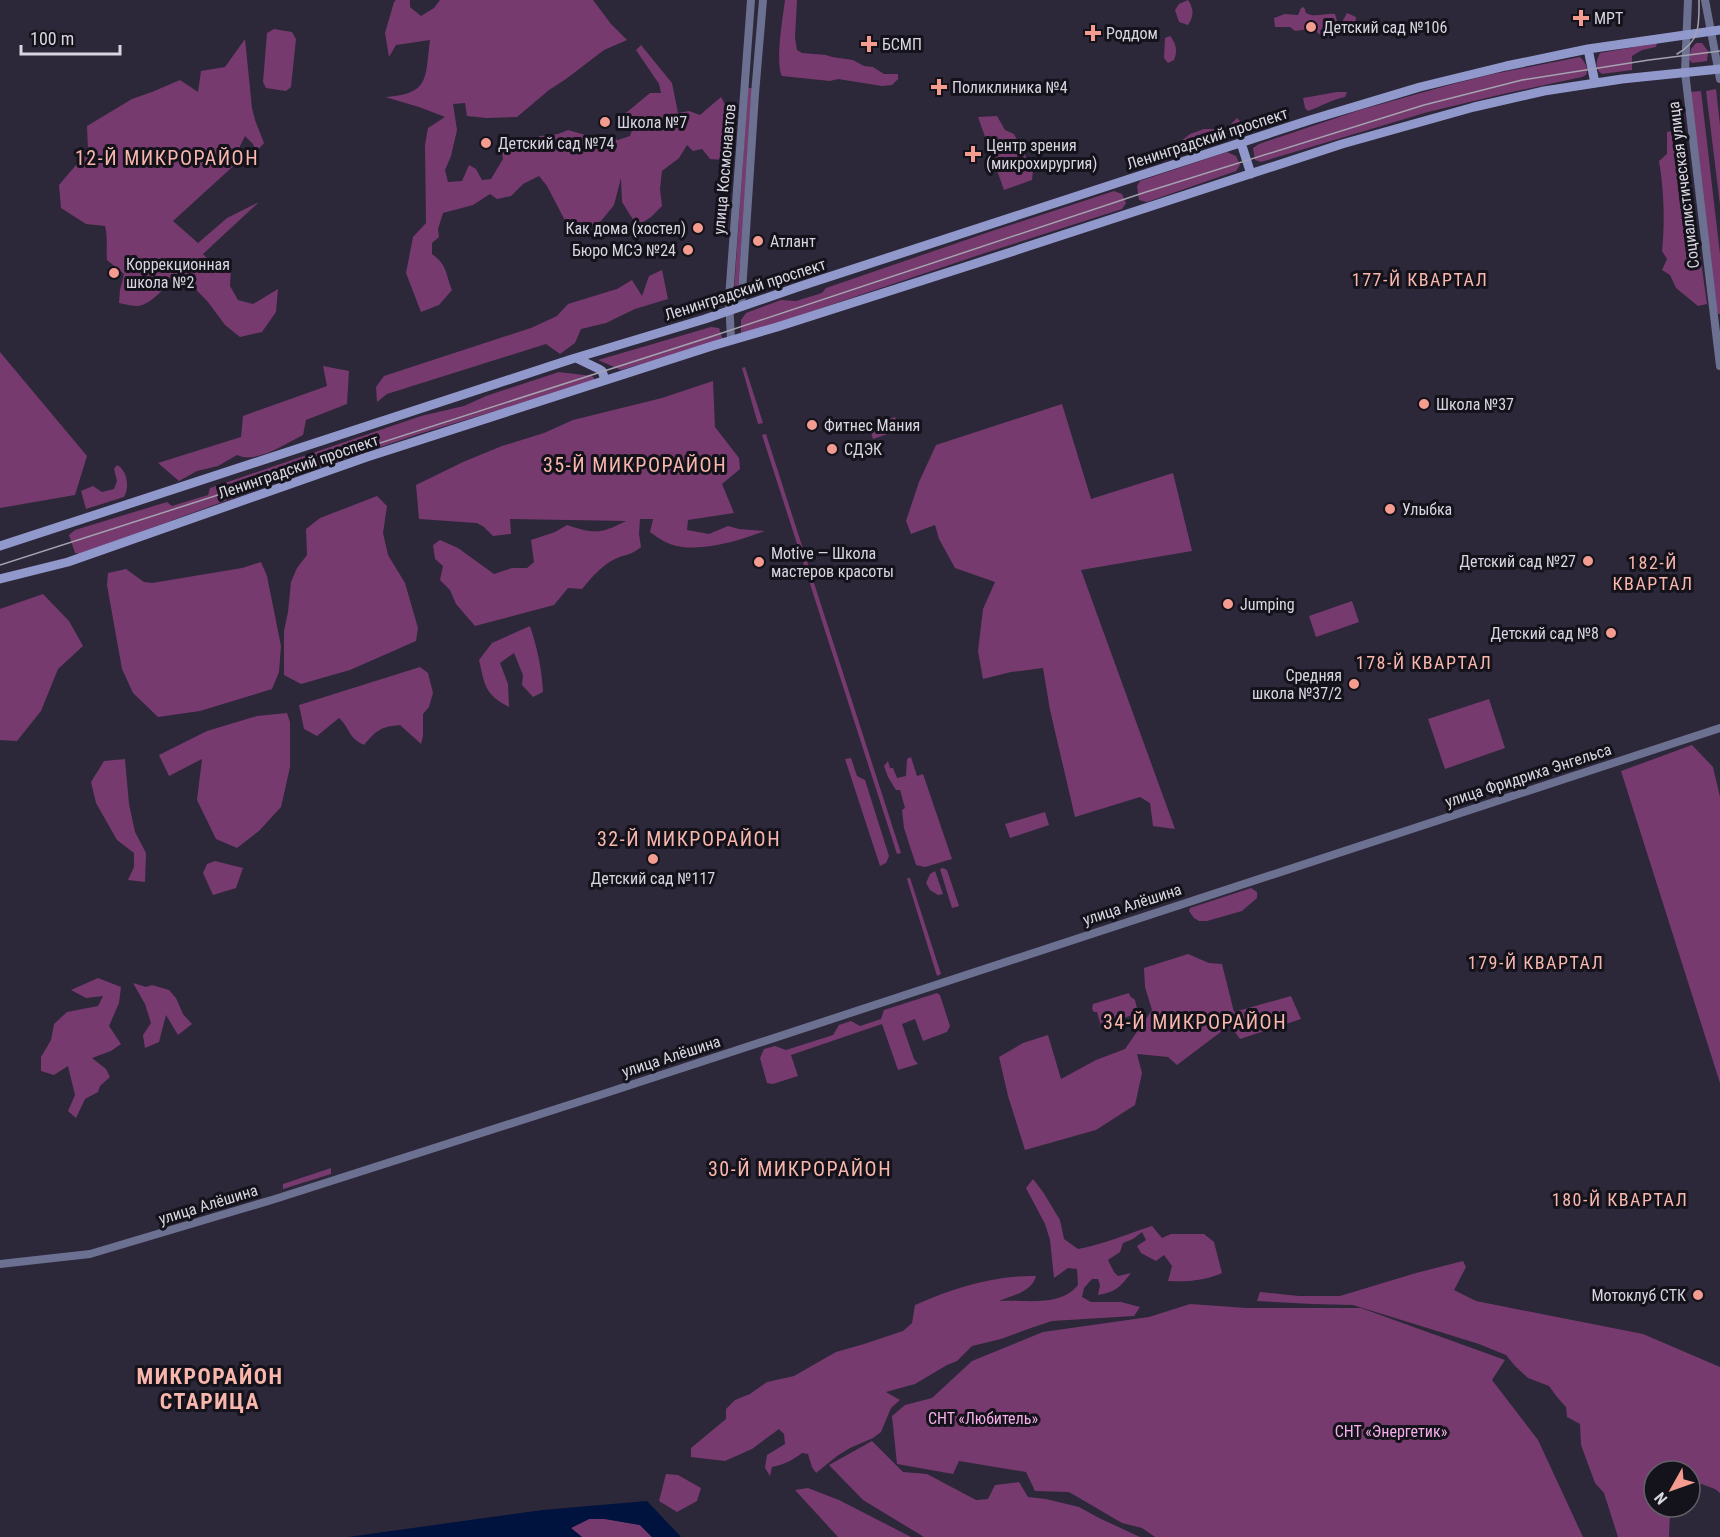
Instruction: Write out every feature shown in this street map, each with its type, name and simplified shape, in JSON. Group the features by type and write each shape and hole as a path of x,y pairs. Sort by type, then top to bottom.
{"main road":[{"name":"Ленинградский проспект","path":"0,546 576,358 730,311 812,282 1310,120 1420,87 1506,66 1588,49 1715,30"},
{"path":"1588,49 1595,83"},
{"name":"Ленинградский проспект","path":"0,579 76,559 367,457 1407,124 1532,93 1595,83 1720,69"},
{"path":"1241,143 1251,174"},
{"path":"576,358 602,371 605,380"}],"street":[{"name":"улица Космонавтов","path":"731,340 729,296 751,0"},
{"name":"улица Космонавтов","path":"741,307 754,94 763,0"},
{"name":"Социалистическая улица","path":"1688,0 1684,72 1720,366"},
{"path":"1705,0 1715,30 1720,79"},
{"name":"улица Фридриха Энгельса","path":"1345,850 1720,728"},
{"name":"улица Алёшина","path":"0,1264 90,1254 267,1202 1345,850"}],"green space":[{"path":"396,0 410,0 410,7 421,16 434,8 440,0 593,0 611,24 627,40 604,50 549,90 517,117 467,116 465,103 453,104 457,130 445,170 448,182 462,181 469,165 476,169 482,180 491,179 503,159 501,146 530,141 540,136 558,134 568,130 618,140 630,136 634,124 615,122 650,93 661,93 659,84 636,50 641,45 672,83 678,113 689,111 700,115 721,97 729,112 723,160 710,159 702,149 693,151 687,145 679,158 662,171 660,189 662,206 637,226 622,202 621,178 614,205 601,221 572,234 547,186 539,176 523,184 511,196 497,199 490,194 473,205 443,213 438,229 439,237 432,243 432,254 444,266 452,290 439,305 421,312 406,273 413,237 426,223 425,145 428,128 445,117 385,97 400,95 418,88 425,74 430,40 396,45 389,57 385,33"},
{"path":"785,0 797,0 795,38 797,50 802,53 853,60 864,66 873,67 884,74 898,74 898,79 892,85 882,86 838,79 830,81 782,76 779,50"},
{"path":"1188,0 1192,12 1188,25 1179,22 1175,10 1179,4"},
{"path":"1304,7 1306,13 1309,14 1335,14 1338,24 1341,24 1347,13 1356,17 1355,27 1349,26 1349,33 1323,38 1323,35 1312,27 1295,31 1290,27 1275,27 1274,18 1285,14 1298,15"},
{"path":"274,29 292,32 296,39 291,87 286,91 266,88 263,82 267,33"},
{"path":"1170,36 1175,44 1176,53 1174,60 1168,63 1164,58 1165,38"},
{"path":"245,39 252,108 264,143 256,152 253,144 245,136 240,146 240,160 173,221 198,243 227,218 259,202 203,254 215,267 231,268 230,286 238,300 253,304 278,289 276,312 262,332 240,337 225,325 208,302 180,273 155,297 144,304 136,306 119,303 124,274 107,260 105,226 86,224 61,208 59,185 88,151 87,126 132,99 180,80 198,92 201,71 225,67"},
{"path":"1657,43 1656,47 1642,50 1632,56 1632,70 1602,74 1598,70 1597,62 1600,53"},
{"path":"1696,43 1702,43 1708,51 1707,61 1692,63 1689,59 1691,49"},
{"path":"1580,57 1587,70 1586,75 1582,77 1428,112 1261,162 1255,160 1253,148 1259,144 1360,110 1488,75"},
{"path":"748,88 752,88 738,291 734,291"},
{"path":"1716,89 1720,125 1720,205 1706,91"},
{"path":"1701,91 1720,254 1720,314 1718,314 1714,301 1690,92"},
{"path":"1347,92 1345,97 1308,111 1305,108 1303,98"},
{"path":"997,116 1005,130 1014,134 1033,171 1032,180 1004,190 978,117"},
{"path":"1237,118 1240,121 1241,131 1163,162 1154,160 1153,153 1161,147 1180,142 1190,134 1204,129 1226,129"},
{"path":"1672,131 1684,147 1688,168 1707,304 1698,306 1676,288 1670,275 1662,270 1667,259 1662,251 1664,206 1659,161 1667,154 1667,132"},
{"path":"1227,152 1236,156 1240,165 1236,171 1147,202 1139,200 1137,186 1140,181"},
{"path":"1114,191 1122,194 1126,203 1122,209 741,335 741,320 746,313 781,300 796,301 822,293 826,288"},
{"path":"662,270 668,299 635,309 606,323 581,329 575,343 560,354 546,344 387,394 377,402 376,387 384,376 531,328 557,316 568,304 617,289 632,280 642,296 649,276"},
{"path":"711,327 719,328 723,340 621,370 598,360"},
{"path":"0,352 87,456 75,495 0,508"},
{"path":"323,366 349,371 347,404 306,420 303,435 270,452 253,457 237,455 218,466 197,471 179,481 158,463 241,437 243,416 327,386"},
{"path":"745,367 763,423 758,424 742,368"},
{"path":"559,372 592,376 594,381 419,434 277,482 80,554 75,553 69,535 75,530 167,502 172,506 208,495 210,488 421,416 464,406 486,396"},
{"path":"713,381 715,427 739,458 740,469 722,484 734,513 688,520 687,530 709,534 728,526 765,531 718,545 681,547 667,543 650,532 653,519 640,519 641,547 605,565 582,589 568,588 554,605 475,626 456,604 450,590 440,580 443,566 435,559 433,545 440,540 458,548 494,574 512,568 527,568 534,562 531,540 555,532 567,525 597,531 626,521 510,519 511,534 493,536 477,523 419,519 416,485 463,462 502,446 544,433 573,420 662,398"},
{"path":"1062,404 1091,499 1173,473 1192,551 1081,570 1175,829 1153,826 1150,803 1140,797 1075,817 1050,710 1043,668 1011,672 983,679 978,651 983,609 995,582 955,568 939,539 935,525 911,534 906,521 919,482 936,445"},
{"path":"895,417 899,430 873,439 869,426"},
{"path":"766,434 901,853 897,854 762,435"},
{"path":"117,465 123,471 126,479 127,488 124,497 86,509 81,491 93,486 102,492 114,489 117,481 114,469"},
{"path":"377,496 387,506 383,533 388,555 405,583 418,628 416,641 350,670 301,684 284,675 284,631 291,582 297,568 307,555 306,529 320,518"},
{"path":"261,562 267,576 281,646 279,672 272,689 200,711 158,717 133,693 122,669 107,585 108,573 126,569 144,582 152,583 242,568"},
{"path":"43,594 69,621 83,646 58,669 41,711 17,741 0,740 0,609"},
{"path":"1352,601 1359,622 1316,637 1309,616"},
{"path":"530,626 539,658 543,692 533,697 522,685 523,675 514,653 500,663 508,684 509,707 490,693 479,660 492,643"},
{"path":"420,667 428,673 433,693 429,707 423,714 421,744 400,725 379,730 364,745 352,736 339,718 317,736 304,729 299,705"},
{"path":"1489,699 1505,748 1445,769 1428,719"},
{"path":"287,713 290,722 290,767 281,807 259,831 237,848 216,839 197,800 202,759 169,776 159,755 207,731 257,716"},
{"path":"1692,745 1713,767 1720,797 1720,1083 1621,771"},
{"path":"911,757 917,776 923,774 952,859 925,867 916,865 904,828 902,810 905,808 900,790 896,790 884,766 888,761 897,778 906,776 907,759"},
{"path":"851,758 857,776 865,780 889,856 886,863 880,866 845,759"},
{"path":"125,759 129,804 135,832 146,853 145,882 128,880 134,867 134,853 117,840 96,803 91,782 104,761"},
{"path":"1045,812 1049,825 1010,838 1005,824"},
{"path":"215,861 243,868 236,888 213,895 203,873 207,864"},
{"path":"940,869 947,870 959,906 952,908"},
{"path":"935,871 943,894 938,895 930,890 926,883 930,874"},
{"path":"910,878 941,974 937,976 907,879"},
{"path":"1251,888 1257,892 1257,898 1242,911 1207,921 1199,921 1189,911 1190,908"},
{"path":"1188,954 1209,963 1222,964 1234,1012 1291,996 1301,1019 1240,1039 1230,1025 1177,1065 1168,1057 1137,1054 1142,1073 1135,1105 1096,1130 1025,1150 1008,1096 999,1057 1023,1043 1048,1035 1061,1079 1096,1060 1125,1049 1152,1010 1145,987 1144,968"},
{"path":"98,978 121,987 119,1003 109,1026 121,1044 111,1051 92,1058 106,1069 110,1077 100,1086 98,1092 85,1099 76,1118 68,1111 75,1095 68,1066 54,1075 41,1071 41,1057 51,1040 54,1024 67,1012 98,1006 103,996 86,998 71,990"},
{"path":"133,983 169,990 176,998 183,1014 192,1024 178,1035 166,1015 159,1042 145,1048 143,1035 151,1023 145,1004"},
{"path":"937,993 940,995 950,1026 947,1032 923,1041 915,1019 902,1024 914,1059 918,1064 898,1070 882,1024 791,1055 798,1076 773,1084 767,1083 760,1058 764,1049 775,1046 786,1050 833,1035 839,1025 851,1021 860,1026 881,1019 884,1010"},
{"path":"1129,993 1135,1000 1138,1013 1101,1026 1097,1012 1092,1009 1093,1004"},
{"path":"331,1168 331,1174 283,1189 283,1184"},
{"path":"1033,1179 1060,1220 1064,1239 1078,1249 1152,1226 1162,1238 1171,1234 1204,1234 1214,1242 1222,1273 1195,1280 1168,1281 1172,1266 1164,1255 1156,1261 1141,1253 1137,1246 1146,1240 1142,1232 1123,1243 1120,1252 1108,1260 1118,1276 1131,1273 1124,1282 1109,1292 1098,1295 1100,1285 1098,1279 1092,1279 1084,1288 1082,1297 1091,1302 1121,1302 1140,1307 1134,1316 1052,1321 1001,1339 972,1346 957,1361 915,1384 886,1392 900,1400 891,1408 881,1432 837,1456 816,1473 808,1454 802,1453 788,1462 772,1467 770,1476 765,1468 767,1455 785,1444 784,1434 779,1429 752,1449 725,1461 691,1457 691,1448 726,1419 726,1409 735,1400 750,1394 767,1382 794,1376 836,1352 903,1331 912,1323 915,1305 974,1284 1021,1276 1036,1276 1026,1290 999,1301 1052,1300 1070,1292 1078,1285 1077,1269 1068,1268 1054,1278 1050,1240 1045,1224 1026,1188"},
{"path":"1463,1261 1466,1267 1454,1290 1476,1301 1643,1334 1720,1367 1720,1493 1702,1484 1702,1459 1642,1459 1642,1519 1670,1519 1669,1537 1618,1537 1604,1493 1595,1483 1581,1445 1580,1424 1567,1417 1566,1407 1549,1386 1528,1378 1506,1355 1479,1344 1353,1305 1257,1301 1260,1292 1299,1296 1340,1296"},
{"name":"СНТ «Энергетик»","path":"1190,1304 1247,1308 1361,1308 1505,1360 1492,1380 1538,1440 1583,1537 1155,1537 1142,1528 1122,1523 1069,1492 1035,1491 1026,1472 959,1461 953,1474 897,1464 892,1416 905,1405 932,1398 972,1361 1043,1332 1149,1317"},
{"path":"872,1441 903,1472 927,1474 976,1500 988,1499 995,1485 1019,1482 1028,1497 1079,1507 1140,1537 924,1537 863,1500 829,1465"},
{"path":"666,1474 678,1475 701,1488 697,1501 677,1512 659,1501"},
{"path":"808,1488 839,1500 911,1537 838,1537 795,1490"},
{"path":"589,1519 605,1519 640,1525 652,1537 582,1537 570,1528"}],"water":[{"path":"647,1501 681,1537 652,1537 640,1525 605,1519 589,1519 571,1528 582,1537 348,1537 543,1510"}],"tram line":[{"path":"1677,54 1695,38 1699,0"},
{"path":"0,565 710,337 1146,192 1424,105 1522,80 1720,51"}],"place":[{"name":"МРТ","path":"1581,18"},
{"name":"Детский сад №106","path":"1311,27"},
{"name":"Роддом","path":"1093,33"},
{"name":"БСМП","path":"869,44"},
{"name":"Поликлиника №4","path":"939,87"},
{"name":"Школа №7","path":"605,122"},
{"name":"Детский сад №74","path":"486,143"},
{"name":"Центр зрения (микрохирургия)","path":"973,154"},
{"name":"Как дома (хостел)","path":"698,228"},
{"name":"Атлант","path":"758,241"},
{"name":"Бюро МСЭ №24","path":"688,250"},
{"name":"Коррекционная школа №2","path":"114,273"},
{"name":"Школа №37","path":"1424,404"},
{"name":"Фитнес Мания","path":"812,425"},
{"name":"СДЭК","path":"832,449"},
{"name":"Улыбка","path":"1390,509"},
{"name":"Детский сад №27","path":"1588,561"},
{"name":"Motive — Школа мастеров красоты","path":"759,562"},
{"name":"Jumping","path":"1228,604"},
{"name":"Детский сад №8","path":"1611,633"},
{"name":"Средняя школа №37/2","path":"1354,684"},
{"name":"Детский сад №117","path":"653,859"},
{"name":"Мотоклуб СТК","path":"1698,1295"}],"district":[{"name":"12-Й МИКРОРАЙОН","path":"167,158"},
{"name":"177-Й КВАРТАЛ","path":"1420,280"},
{"name":"35-Й МИКРОРАЙОН","path":"635,465"},
{"name":"182-Й КВАРТАЛ","path":"1653,573"},
{"name":"178-Й КВАРТАЛ","path":"1424,663"},
{"name":"32-Й МИКРОРАЙОН","path":"689,839"},
{"name":"179-Й КВАРТАЛ","path":"1536,963"},
{"name":"34-Й МИКРОРАЙОН","path":"1195,1022"},
{"name":"30-Й МИКРОРАЙОН","path":"800,1169"},
{"name":"180-Й КВАРТАЛ","path":"1620,1200"},
{"name":"МИКРОРАЙОН СТАРИЦА","path":"210,1388"}],"park label":[{"name":"СНТ «Любитель»","path":"983,1418"}]}
